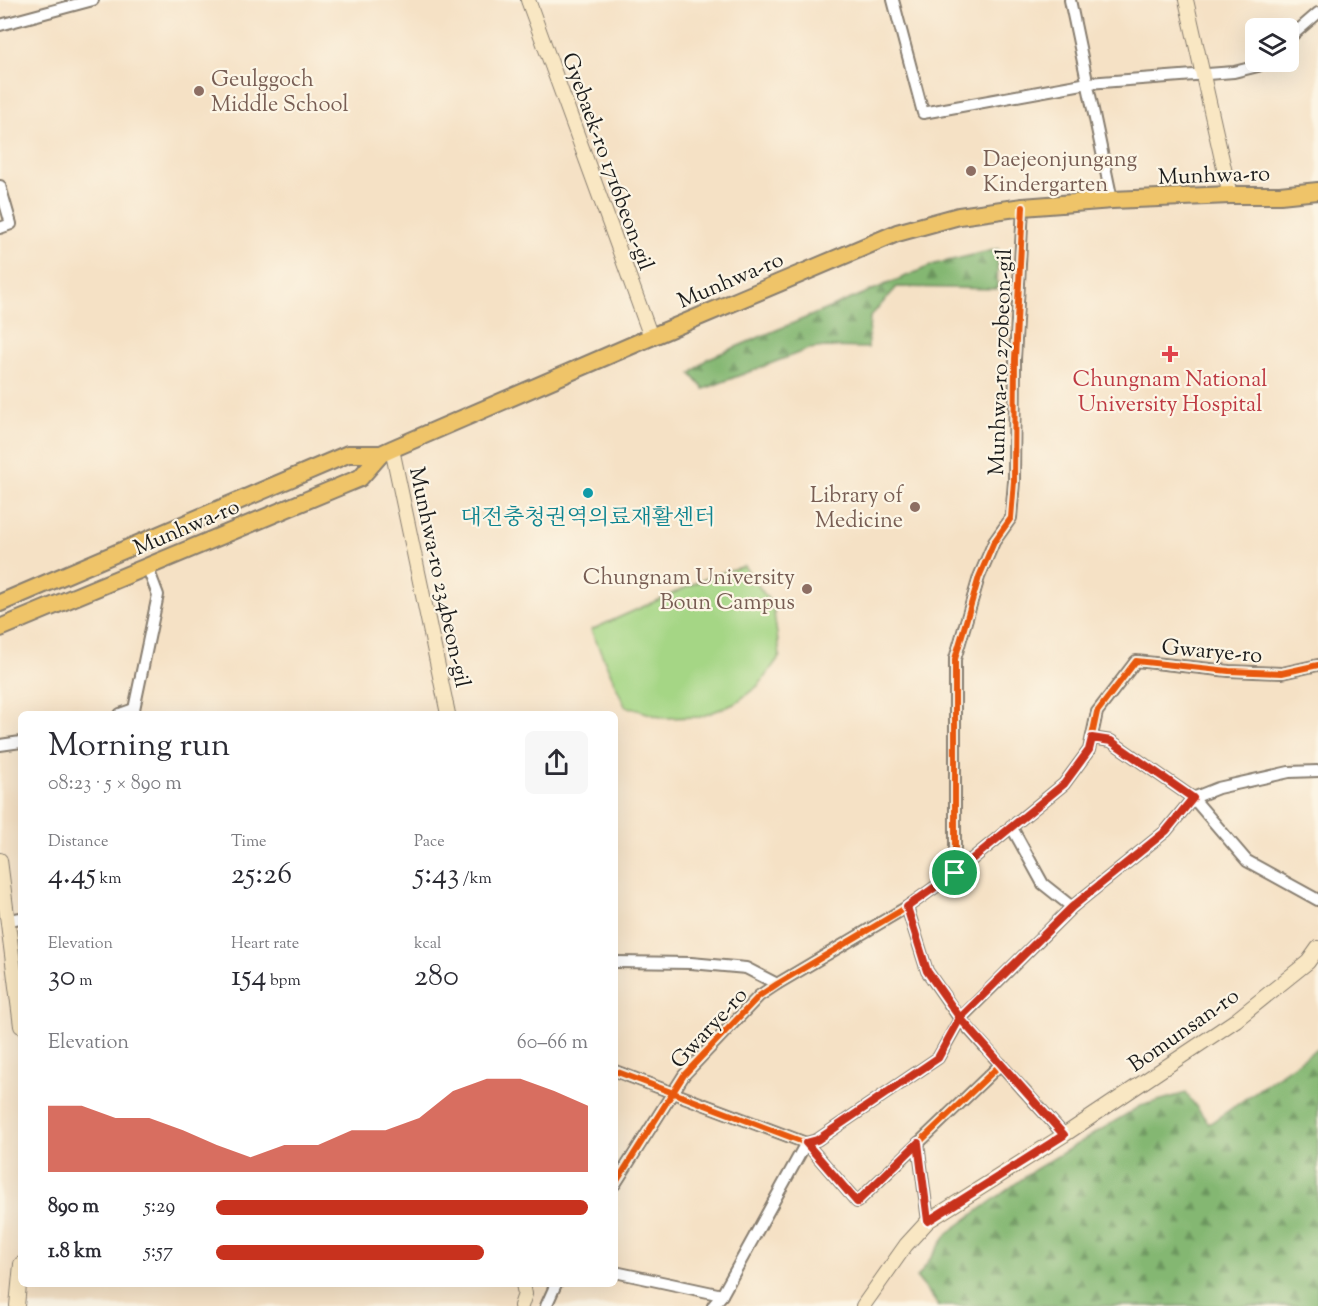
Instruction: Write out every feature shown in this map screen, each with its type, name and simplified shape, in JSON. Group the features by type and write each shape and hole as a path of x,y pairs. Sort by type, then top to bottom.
{"main road":[{"name":"Gyebaek-ro 1716beon-gil","path":"528,0 651,337"},
{"path":"1186,0 1230,195"},
{"name":"Munhwa-ro","path":"0,628 360,478 387,452 651,337 897,234 959,216 1023,207 1112,200 1280,195 1318,191"},
{"name":"Munhwa-ro","path":"0,603 348,454 387,452"},
{"name":"Munhwa-ro 234beon-gil","path":"387,452 447,711"},
{"path":"0,860 14,919 18,980"},
{"name":"Bomunsan-ro","path":"863,1306 906,1245 928,1221 1064,1135 1236,1020 1308,962 1318,948"},
{"path":"17,1306 19,1287"},
{"path":"521,1306 525,1294 524,1287"}],"street":[{"path":"0,25 93,0"},
{"path":"893,0 923,113 1088,82 1234,72 1245,69"},
{"path":"1070,0 1112,200"},
{"path":"1299,29 1318,13"},
{"path":"0,186 11,224 0,228"},
{"name":"Munhwa-ro 270beon-gil","path":"955,873 955,659 979,577 994,542 1011,518 1014,481 1015,358 1023,207"},
{"path":"134,711 158,595 147,566"},
{"name":"Gwarye-ro","path":"618,1179 684,1075 759,996 907,907 955,873 1064,784 1089,750 1097,712 1136,661 1228,671 1282,673 1318,665"},
{"path":"1092,738 1111,741 1193,798 1247,861 1318,900"},
{"path":"0,745 18,742"},
{"path":"713,1306 722,1295 806,1143 817,1140 938,1058 960,1018 1072,907 1166,831 1193,798 1218,788 1278,774 1318,771"},
{"path":"1011,826 1042,884 1072,907"},
{"path":"907,907 927,971 960,1018 1064,1135"},
{"path":"618,962 691,963 746,968 777,984"},
{"path":"618,1072 806,1143 857,1202 1001,1064"},
{"path":"918,1143 928,1221"},
{"path":"618,1273 722,1295"},
{"path":"546,1306 555,1287"}],"green space":[{"path":"998,249 997,289 897,287 870,317 868,348 809,349 704,389 691,374 707,359 935,264"},
{"path":"744,566 773,606 780,656 759,685 734,704 700,717 663,718 625,706 591,630 714,575"},
{"path":"1318,1048 1318,1306 939,1306 917,1278 948,1233 1034,1170 1140,1106 1186,1093 1209,1124"}],"cycle path":[{"path":"955,873 955,659 979,577 994,542 1011,518 1014,481 1015,359 1023,207"},
{"path":"618,1179 684,1075 759,996 907,907 955,873 1064,784 1089,750 1097,712 1136,661 1229,671 1282,673 1318,665"},
{"path":"618,1072 806,1143 857,1202 1001,1064"}],"place":[{"name":"Geulggoch Middle School","path":"199,91"},
{"name":"Daejeonjungang Kindergarten","path":"971,171"},
{"name":"Chungnam National University Hospital","path":"1170,354"},
{"name":"대전충청권역의료재활센터","path":"588,493"},
{"name":"Library of Medicine","path":"915,507"},
{"name":"Chungnam University Boun Campus","path":"807,589"}],"route":[{"path":"955,873 907,907 927,971 960,1018 1064,1135 928,1221 918,1143 857,1202 806,1143 817,1140 938,1058 960,1018 1072,907 1166,831 1193,798 1111,741 1092,738 1089,750 1064,784 955,873"}]}
